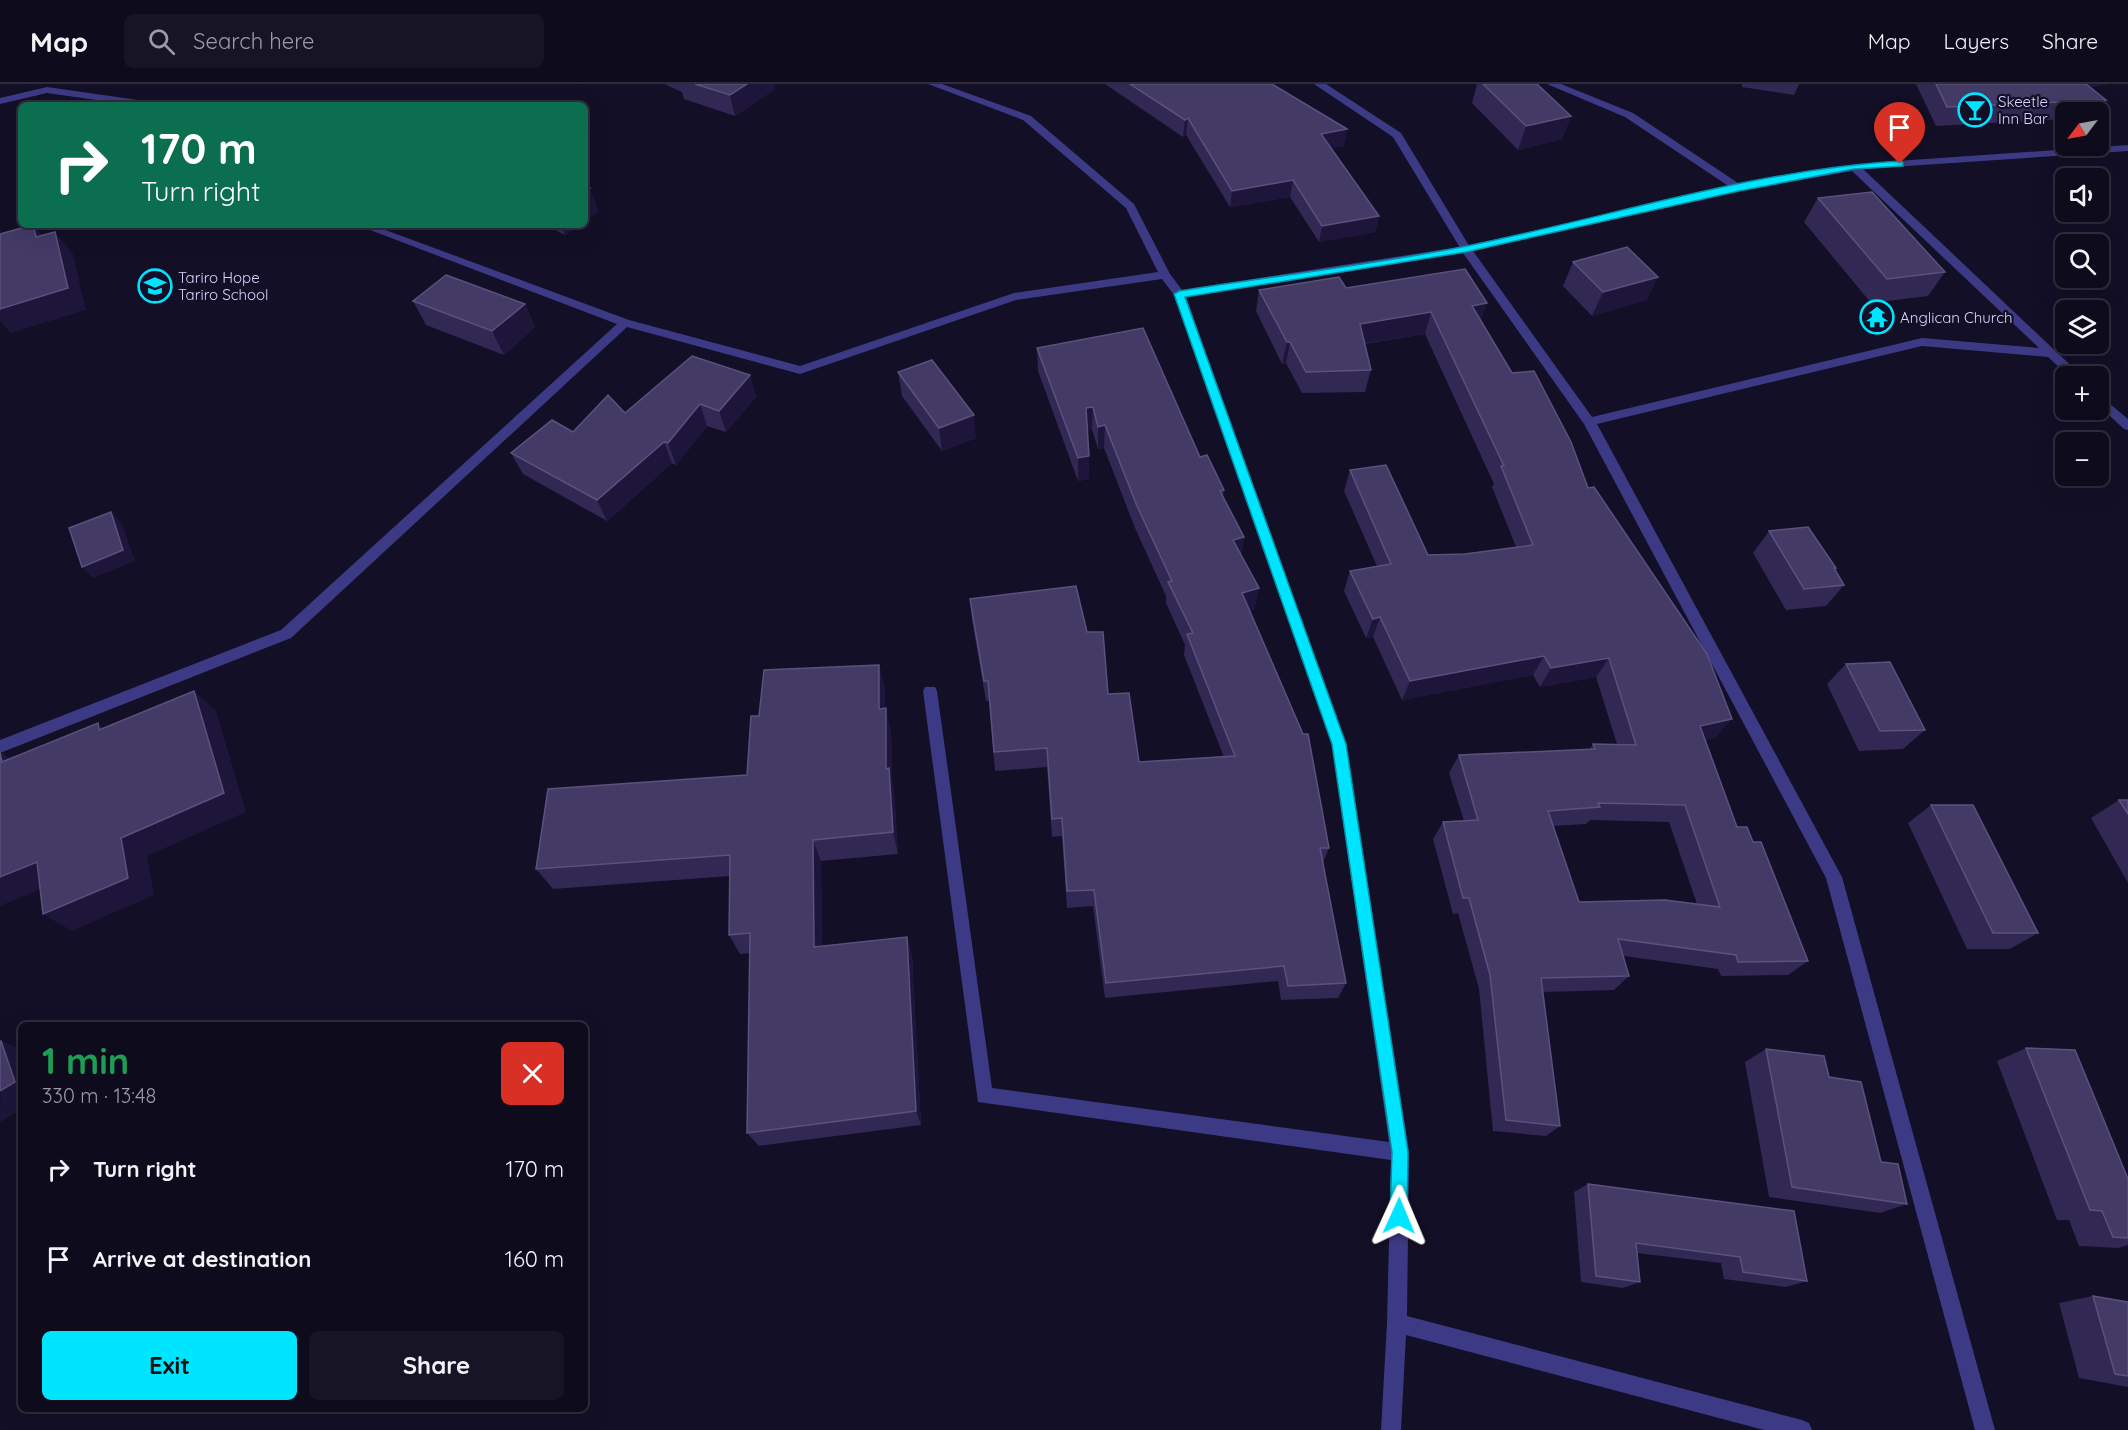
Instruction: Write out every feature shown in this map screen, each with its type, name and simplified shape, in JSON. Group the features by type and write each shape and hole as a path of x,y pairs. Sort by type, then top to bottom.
{"street":[{"path":"933,84 1027,118 1130,206 1165,274 1179,294 1339,744 1400,1152 1397,1323 1391,1430"},
{"path":"1319,84 1396,135 1466,249 1589,422 1833,877 1985,1430"},
{"path":"1552,84 1629,115 1739,188"},
{"path":"0,101 46,87 134,102"},
{"path":"1179,294 1466,249 1739,188 1854,167 2128,148"},
{"path":"1854,167 2065,366"},
{"path":"371,228 625,323 800,370 1014,297 1165,274"},
{"path":"0,747 286,634 625,323"},
{"path":"1589,422 1922,342 2051,353"},
{"path":"2109,408 2128,426"},
{"path":"930,691 984,1096 1400,1152"},
{"path":"1397,1323 1802,1430"}],"building":[{"path":"695,84 747,84 730,95"},
{"path":"1130,84 1272,84 1347,129 1321,134 1379,216 1322,226 1293,180 1232,191 1188,118 1185,120"},
{"path":"1483,84 1537,84 1571,116 1526,126"},
{"path":"1936,84 2086,84 2106,100 2055,102 1947,107"},
{"path":"1872,192 1945,272 1887,279 1818,198"},
{"path":"22,228 34,228 36,237 55,232 68,288 0,309 0,234"},
{"path":"1627,247 1658,277 1603,292 1573,262"},
{"path":"1465,269 1487,303 1472,306 1512,373 1534,371 1571,442 1588,488 1594,487 1707,654 1732,719 1700,726 1737,827 1747,827 1753,842 1761,842 1808,961 1738,962 1736,955 1618,939 1629,976 1541,978 1560,1126 1506,1120 1490,975 1469,898 1463,898 1443,822 1478,820 1459,755 1595,749 1593,744 1636,745 1609,658 1551,668 1544,656 1410,681 1380,617 1373,619 1350,571 1391,564 1350,470 1386,465 1428,555 1465,554 1533,545 1501,466 1504,466 1431,312 1360,324 1371,370 1306,372 1259,290 1339,277 1346,288","holes":["1598,803 1685,805 1720,907 1665,900 1579,902 1548,811 1600,807"]},
{"path":"446,275 525,304 492,331 413,301"},
{"path":"1143,328 1200,457 1207,455 1224,490 1220,491 1244,537 1233,540 1259,588 1242,593 1303,734 1308,734 1329,848 1320,848 1346,983 1288,986 1284,966 1106,983 1094,890 1067,891 1062,818 1052,819 1047,748 994,752 988,681 984,681 970,599 1076,586 1087,632 1103,632 1108,694 1129,693 1139,762 1235,756 1187,634 1193,633 1168,582 1172,581 1137,506 1105,425 1098,427 1093,407 1086,408 1089,456 1078,458 1037,348"},
{"path":"692,356 750,375 719,411 700,404 668,443 664,442 597,500 511,453 552,420 573,432 608,395 625,413"},
{"path":"932,360 974,415 939,428 898,372"},
{"path":"111,512 123,550 82,567 69,528"},
{"path":"1808,527 1836,568 1834,568 1844,585 1804,589 1769,531"},
{"path":"1890,662 1925,730 1880,731 1846,664"},
{"path":"879,665 879,709 886,708 886,769 889,768 893,832 813,840 814,947 907,937 916,1111 747,1133 750,933 729,935 730,855 536,869 548,789 747,775 751,716 759,716 764,670"},
{"path":"194,691 224,793 121,838 128,878 43,914 37,862 0,877 0,752 2,762 98,723 99,730"},
{"path":"2119,800 2128,800 2128,814"},
{"path":"1931,805 1973,805 2038,933 1993,933"},
{"path":"0,1042 15,1082 0,1091"},
{"path":"2026,1048 2075,1050 2128,1179 2128,1238 2113,1237 2102,1211 2090,1210"},
{"path":"1766,1049 1824,1056 1829,1077 1861,1082 1881,1162 1898,1164 1907,1204 1792,1187"},
{"path":"1588,1184 1794,1211 1807,1281 1743,1272 1740,1257 1636,1243 1640,1282 1596,1276"},
{"path":"2093,1296 2128,1302 2128,1376 2115,1374"}],"place":[{"name":"Skeetle Inn Bar","path":"1975,110"},
{"name":"Tariro Hope Tariro School","path":"155,286"},
{"name":"Anglican Church","path":"1877,317"}],"route":[{"path":"1399,1216 1400,1152 1339,744 1179,294 1466,249 1739,188 1854,167 1900,164"}]}
